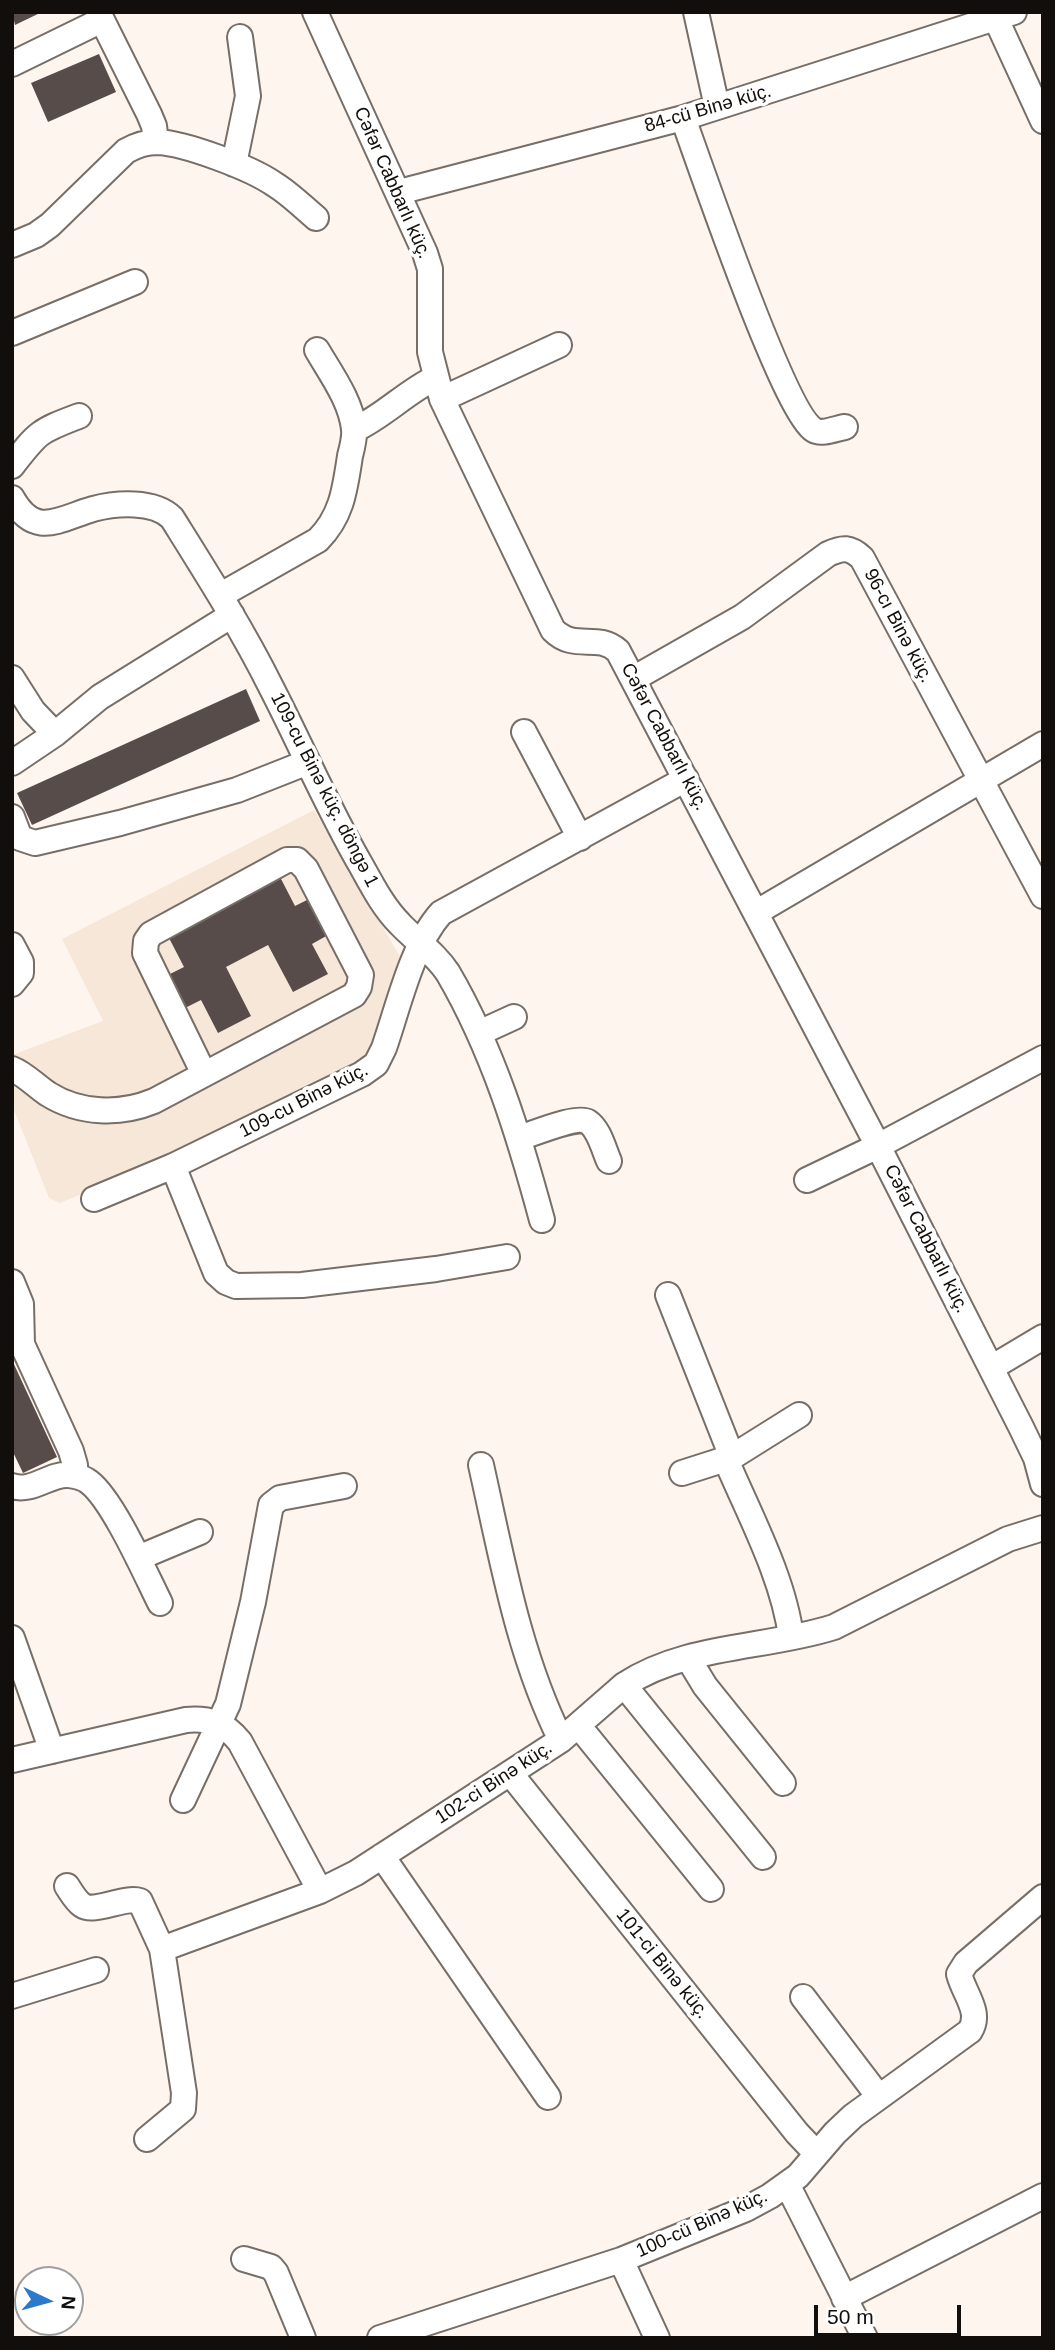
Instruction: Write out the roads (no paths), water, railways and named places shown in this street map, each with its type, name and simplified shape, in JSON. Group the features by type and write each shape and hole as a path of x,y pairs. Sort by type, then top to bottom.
{"street":[{"name":"Cəfər Cabbarlı küç.","path":"315,12 399,192 430,269 430,340 438,388 553,630 561,639 605,642 618,651 757,912 992,1368 1036,1458 1043,1484"},
{"path":"696,12 717,107"},
{"path":"12,64 100,16 149,114 156,142"},
{"name":"84-cü Binə küç.","path":"399,192 683,118 1005,16"},
{"path":"1005,16 1043,121"},
{"path":"234,164 248,96 240,37"},
{"path":"683,118 776,367 813,430 820,432 845,427"},
{"path":"12,246 50,225 126,151 135,146 156,142 234,164 258,174 277,185 316,218"},
{"path":"12,333 135,282"},
{"path":"354,430 379,417 420,385 438,388 559,345"},
{"path":"12,763 55,734 100,696 318,540 330,528 340,512 344,497 354,430 346,404 317,350"},
{"path":"12,466 34,437 44,429 79,416"},
{"name":"109-cu Binə küç. döngə 1","path":"12,498 26,517 48,524 93,509 113,506 148,506 164,511 172,519 227,605 271,686 360,864 384,904 399,924 438,959 448,974 479,1033 519,1138 542,1220"},
{"name":"96-cı Binə küç.","path":"633,679 742,617 828,554 840,548 853,550 862,558 1043,896"},
{"path":"12,677 33,710 55,734"},
{"path":"524,732 580,838"},
{"path":"757,912 1043,744"},
{"path":"12,817 20,838 35,843 120,824 237,790 308,762"},
{"name":"109-cu Binə küç.","path":"94,1199 173,1166 362,1074 376,1063 384,1048 421,943 430,926 441,914 686,779"},
{"path":"12,1069 59,1100 92,1109 135,1109 154,1101 354,995 361,975 306,869 298,860 287,860 151,934 146,941 145,953 204,1074"},
{"path":"12,945 20,962 21,973 12,984"},
{"path":"479,1033 514,1017"},
{"path":"807,1180 878,1146 1043,1058"},
{"path":"519,1138 578,1120 588,1122 609,1161"},
{"path":"173,1166 216,1273 236,1286 302,1285 436,1269 507,1257"},
{"path":"12,1282 21,1304 22,1344 71,1451 75,1476"},
{"path":"668,1294 732,1457"},
{"path":"992,1368 1043,1337"},
{"path":"791,1637 782,1593 727,1462 799,1415"},
{"path":"682,1473 732,1457"},
{"path":"481,1465 530,1668 542,1703 711,1889"},
{"path":"12,1486 25,1488 65,1475 88,1481 100,1493 138,1558 159,1604"},
{"path":"183,1800 228,1704 253,1602 271,1505 280,1498 344,1486"},
{"name":"102-ci Binə küç.","path":"162,1949 320,1891 382,1856 510,1773 569,1732 624,1685 654,1668 709,1651 834,1627 1008,1539 1043,1528"},
{"path":"138,1558 200,1531"},
{"path":"12,1638 52,1751"},
{"path":"688,1658 705,1686 783,1783"},
{"path":"624,1685 764,1857"},
{"path":"12,1760 186,1720 202,1718 220,1723 240,1742 320,1891"},
{"name":"101-ci Binə küç.","path":"510,1773 797,2133 816,2153"},
{"path":"382,1856 548,2097"},
{"path":"67,1886 82,1905 89,1908 134,1899 140,1902 162,1949 184,2093 183,2109 148,2139"},
{"name":"100-cü Binə küç.","path":"380,2338 439,2329 621,2260 746,2208 787,2184 803,2171 835,2133 879,2097 970,2031 975,2024 975,2013 962,1987 960,1974 966,1963 1043,1897"},
{"path":"12,1996 96,1970"},
{"path":"803,1997 879,2097"},
{"path":"787,2184 865,2338"},
{"path":"844,2298 1043,2196"},
{"path":"244,2259 271,2267 276,2273 303,2338"},
{"path":"621,2260 657,2338"}]}
